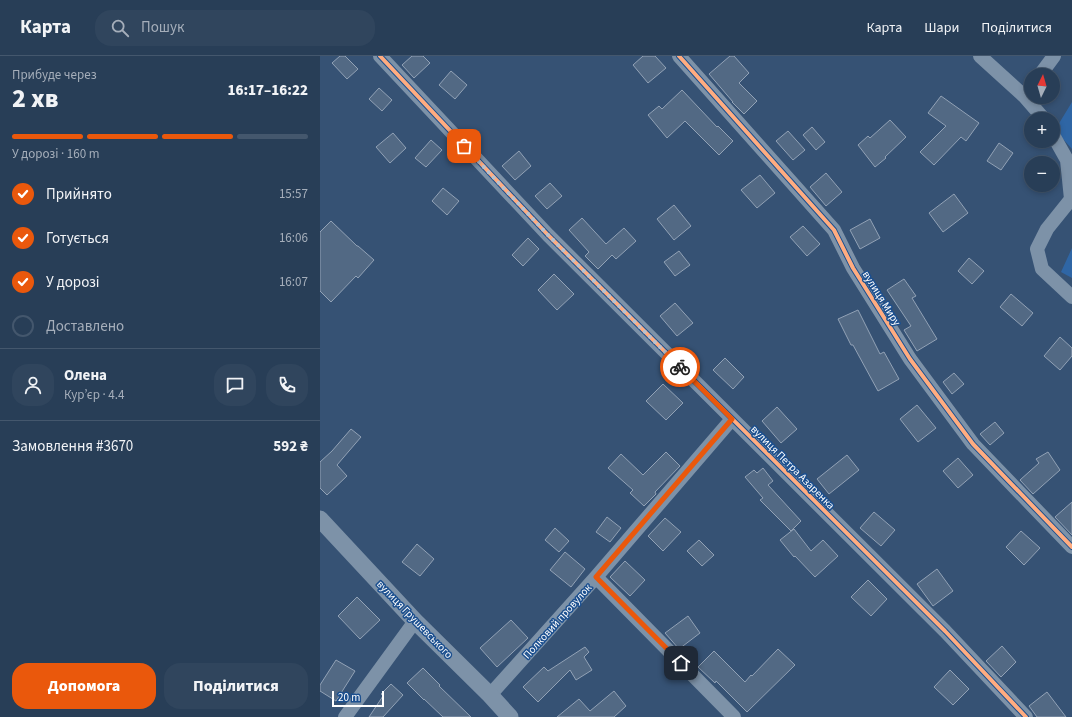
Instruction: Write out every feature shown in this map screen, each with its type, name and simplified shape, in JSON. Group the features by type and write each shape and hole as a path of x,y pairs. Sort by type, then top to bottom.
{"street":[{"name":"вулиця Петра Азаренка","path":"380,56 548,235 945,631 1026,717"},
{"name":"вулиця Миру","path":"679,56 834,230 853,268 910,360 973,444 1072,547"},
{"path":"980,56 1024,88"},
{"path":"1045,68 1054,56"},
{"path":"1060,148 1067,160 1072,199 1047,229 1037,249 1042,269 1072,297"},
{"name":"Полковий провулок","path":"490,695 596,577 732,419"},
{"name":"вулиця Грушевського","path":"320,519 415,621 490,695 510,717"},
{"path":"596,577 734,717"},
{"path":"345,717 415,621"}],"shaded area":[{"path":"1072,102 1072,149 1060,136 1060,122"},
{"path":"1072,248 1072,278 1061,272"}],"building":[{"path":"340,56 345,56 358,69 347,79 332,63"},
{"path":"412,56 423,56 430,63 414,78 402,65"},
{"path":"643,56 655,56 666,68 648,83 633,65"},
{"path":"730,56 734,56 749,73 739,83 757,101 744,114 709,74"},
{"path":"451,71 467,85 455,99 439,85"},
{"path":"379,88 392,100 382,111 369,99"},
{"path":"682,90 717,127 718,126 733,141 719,155 685,121 667,138 648,115 659,106 662,109"},
{"path":"941,96 979,123 966,141 961,137 934,165 920,152 946,126 928,113"},
{"path":"890,120 906,137 875,167 858,145 868,136 870,138"},
{"path":"812,127 825,142 816,150 803,135"},
{"path":"788,131 805,150 793,160 776,141"},
{"path":"393,133 406,148 390,163 376,147"},
{"path":"431,140 442,150 426,167 415,158"},
{"path":"999,143 1013,153 1001,170 987,161"},
{"path":"519,151 531,166 515,180 502,166"},
{"path":"826,173 842,192 826,206 810,187"},
{"path":"760,175 775,193 757,208 741,190"},
{"path":"550,183 562,196 547,209 535,196"},
{"path":"443,188 459,201 447,215 432,201"},
{"path":"954,194 968,213 943,232 929,213"},
{"path":"674,205 691,226 674,240 657,219"},
{"path":"582,218 606,244 624,228 636,241 616,259 612,255 598,269 585,256 589,252 569,230"},
{"path":"870,219 880,238 860,249 850,230"},
{"path":"331,221 374,260 358,278 356,276 331,302 320,291 320,232"},
{"path":"803,226 820,244 807,256 790,237"},
{"path":"528,238 539,249 523,266 512,255"},
{"path":"679,251 690,265 675,276 664,262"},
{"path":"969,258 984,271 972,284 958,271"},
{"path":"554,274 574,294 557,310 538,290"},
{"path":"904,279 916,296 912,298 937,339 917,351 904,330 911,326 887,290"},
{"path":"1011,294 1033,313 1022,326 1000,307"},
{"path":"675,303 693,323 677,336 660,316"},
{"path":"858,310 880,354 884,352 899,379 878,391 853,345 851,345 838,319"},
{"path":"1060,337 1072,348 1072,356 1060,370 1044,356"},
{"path":"725,358 744,377 733,389 713,370"},
{"path":"954,373 964,384 952,394 943,382"},
{"path":"663,384 683,403 666,420 646,401"},
{"path":"917,405 936,428 918,442 900,419"},
{"path":"777,407 797,429 781,443 762,421"},
{"path":"995,422 1004,433 990,445 980,434"},
{"path":"351,429 361,437 337,465 347,476 327,495 320,488 320,462 332,451"},
{"path":"666,452 680,466 644,506 630,493 633,490 608,468 621,454 643,475"},
{"path":"1048,452 1060,470 1033,494 1020,480 1039,463 1036,459"},
{"path":"847,455 859,470 829,494 817,479"},
{"path":"958,458 973,475 958,488 943,471"},
{"path":"763,468 773,481 768,485 801,521 791,531 760,500 763,498 745,477 754,470 757,473"},
{"path":"1072,502 1072,535 1055,517"},
{"path":"874,512 895,530 881,546 860,528"},
{"path":"607,517 621,528 610,542 596,532"},
{"path":"665,518 681,532 663,551 648,536"},
{"path":"555,528 569,541 559,552 545,540"},
{"path":"794,529 811,551 823,540 838,556 815,577 795,556 794,557 780,540"},
{"path":"1021,531 1040,548 1024,565 1006,547"},
{"path":"699,540 714,555 702,566 687,551"},
{"path":"417,544 434,559 420,576 402,562"},
{"path":"565,552 585,569 571,587 550,570"},
{"path":"625,561 645,580 630,596 610,577"},
{"path":"937,569 953,591 933,606 917,584"},
{"path":"868,580 887,599 871,616 851,597"},
{"path":"357,597 380,620 360,639 338,616"},
{"path":"688,616 700,633 679,649 665,633"},
{"path":"511,620 528,638 497,667 480,648"},
{"path":"1002,646 1016,662 1001,677 986,661"},
{"path":"585,647 589,652 584,657 592,670 576,680 570,670 538,702 523,687 544,667 548,671"},
{"path":"778,649 795,665 747,712 716,681 715,683 698,667 714,651 745,682"},
{"path":"336,660 355,671 336,701 320,691 320,685"},
{"path":"423,668 471,717 443,717 407,683"},
{"path":"950,670 969,689 953,705 934,687"},
{"path":"391,684 403,695 383,717 369,717 383,696 381,694"},
{"path":"614,691 626,706 614,717 557,717 579,699 590,711"},
{"path":"1047,692 1066,717 1037,717 1029,706"}],"cycle path":[{"path":"380,56 548,235 945,631 1026,717"},
{"path":"679,56 834,230 853,268 910,359 973,444 1072,547"}],"way so far":[{"path":"464,146 548,235 680,367"}],"route":[{"path":"680,367 732,419 596,577 681,663"}]}
